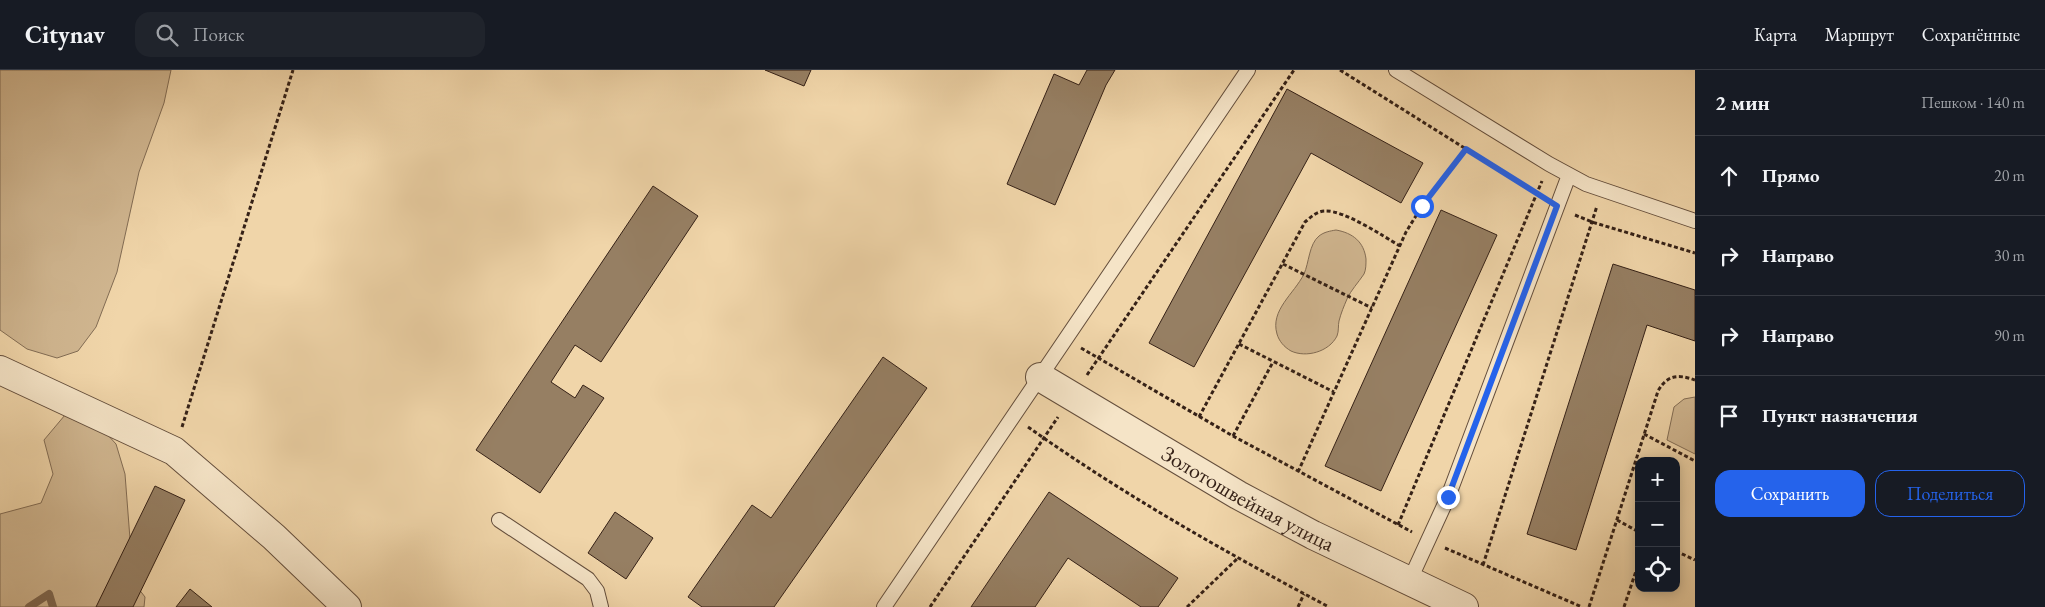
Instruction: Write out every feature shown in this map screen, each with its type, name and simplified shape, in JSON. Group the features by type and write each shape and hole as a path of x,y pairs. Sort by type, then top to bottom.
{"street":[{"path":"0,370 174,451 274,537 347,607"},
{"name":"Золотошвейная улица","path":"1040,377 1238,495 1313,535 1464,607"}],"lane":[{"path":"884,607 1248,70"},
{"path":"1396,70 1414,75 1569,176 1602,191 1695,221"},
{"path":"1409,582 1448,497 1569,176"},
{"path":"499,520 588,579 597,591 601,607"}],"path":[{"path":"174,451 293,70"},
{"path":"930,607 1294,70"},
{"path":"1340,70 1557,206 1592,222 1695,253"},
{"path":"1298,472 1400,246 1422,206 1466,149"},
{"path":"1398,525 1549,164"},
{"path":"1484,565 1602,191"},
{"path":"1199,418 1305,222 1314,214 1325,211 1342,214 1400,246"},
{"path":"1283,264 1372,308"},
{"path":"1065,339 1199,418 1428,541 1582,607"},
{"path":"1239,344 1334,392"},
{"path":"1232,436 1273,362"},
{"path":"1589,607 1658,391 1663,383 1674,376 1683,376 1695,380"},
{"path":"1013,417 1146,506 1329,607"},
{"path":"1644,434 1695,461"},
{"path":"1617,520 1635,530"},
{"path":"1680,553 1695,560"},
{"path":"1187,607 1238,558"},
{"path":"1624,607 1635,574"},
{"path":"1298,607 1304,594"}],"shaded area":[{"path":"0,70 171,70 164,103 139,172 117,272 96,327 78,351 57,358 27,349 0,330"},
{"path":"1336,230 1348,233 1360,243 1365,253 1365,272 1347,299 1339,321 1338,334 1333,342 1323,350 1310,354 1291,351 1282,344 1278,337 1277,317 1284,302 1306,270 1311,249 1316,239 1329,231"},
{"path":"1695,397 1695,454 1667,440 1674,407 1684,399"},
{"path":"65,415 95,421 116,444 125,474 130,539 125,571 145,597 144,607 0,607 0,514 41,503 53,474 44,440"}],"building":[{"path":"765,70 811,70 804,86"},
{"path":"1087,70 1115,70 1106,85 1055,205 1007,184 1054,74 1079,85"},
{"path":"1287,89 1423,163 1401,203 1311,153 1194,367 1149,343"},
{"path":"653,186 698,216 601,362 575,345 551,382 575,398 583,385 604,398 540,493 476,450"},
{"path":"1441,210 1497,235 1381,491 1325,466"},
{"path":"1613,264 1695,290 1695,341 1647,325 1576,550 1527,534"},
{"path":"883,357 927,388 774,607 702,607 688,597 752,505 771,518"},
{"path":"155,486 185,500 133,607 96,607"},
{"path":"1049,492 1178,578 1158,607 1141,607 1068,558 1035,607 971,607"},
{"path":"615,512 653,538 626,579 588,553"},
{"path":"190,589 212,607 176,607"}],"waterway":[{"path":"29,607 49,594 53,607"}],"route":[{"path":"1422,206 1466,149 1557,206 1448,497"}]}
